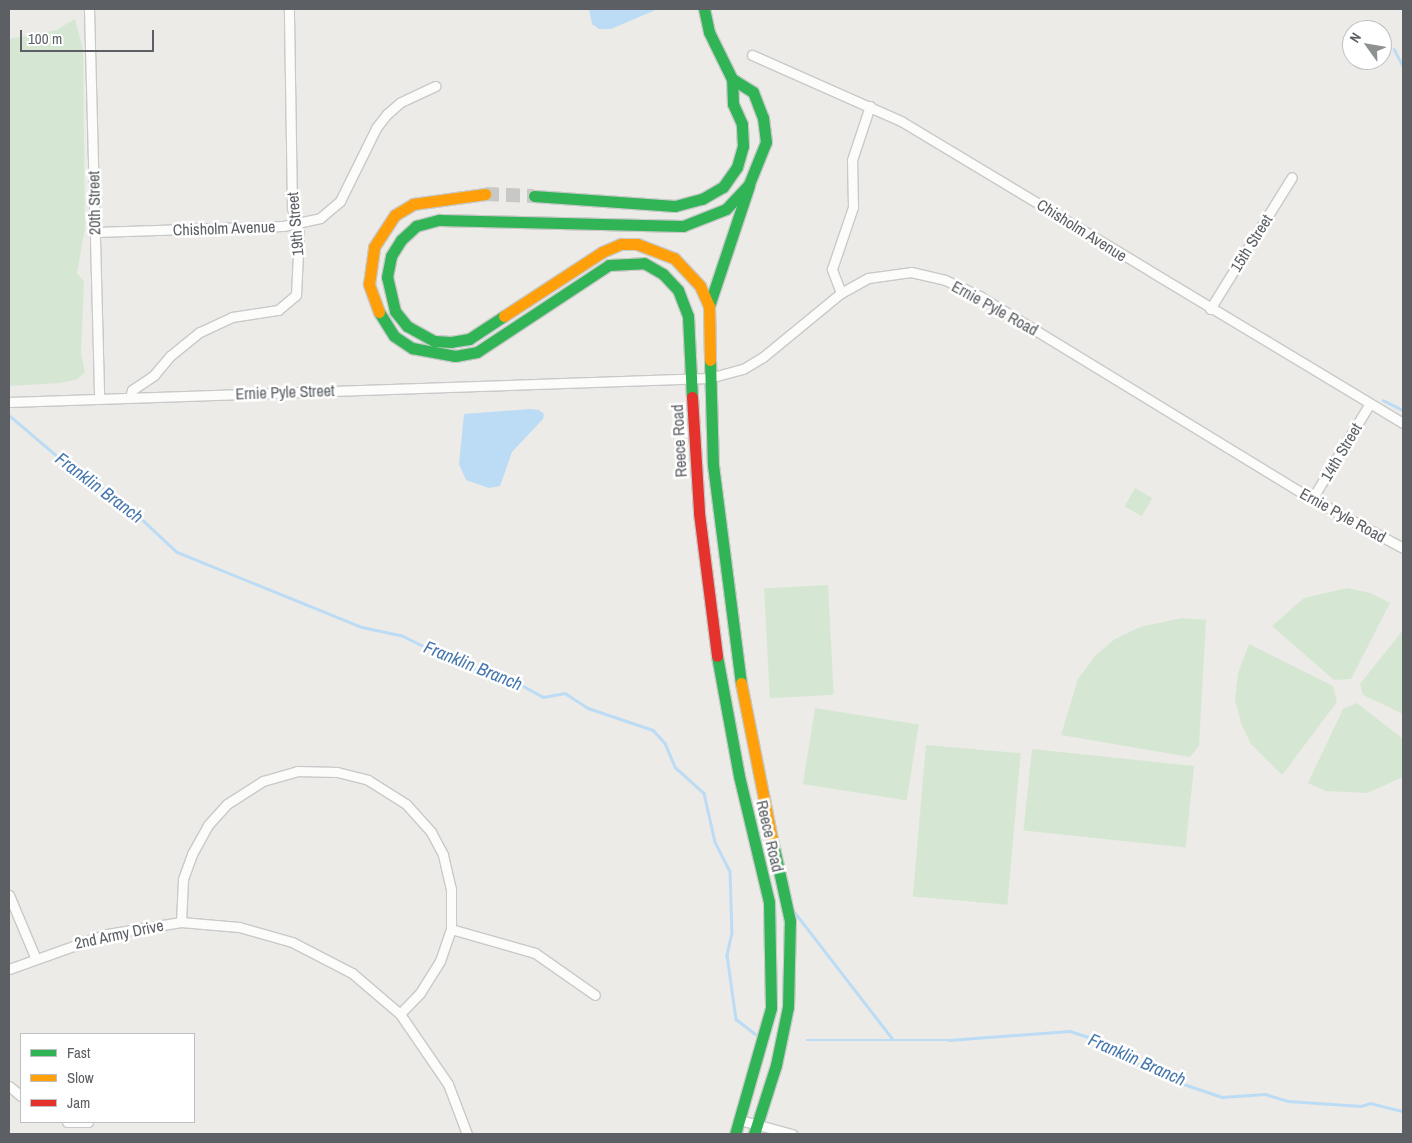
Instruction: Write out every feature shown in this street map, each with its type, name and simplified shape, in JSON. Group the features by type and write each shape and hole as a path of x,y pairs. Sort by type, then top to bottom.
{"street":[{"name":"20th Street","path":"89,9 99,398"},
{"name":"19th Street","path":"130,397 132,390 154,375 170,356 200,332 232,317 278,310 292,302 299,287 296,225 292,207 289,9"},
{"path":"534,196 675,206 702,200 723,187 736,168 742,146 732,80 709,32 704,9"},
{"name":"Chisholm Avenue","path":"752,55 870,106 931,138 1210,309 1369,405 1403,423"},
{"name":"Reece Road","path":"732,80 753,92 763,118 766,142 709,306 708,378 714,475 736,662 790,921 788,1007 756,1130"},
{"name":"Chisholm Avenue","path":"94,232 296,225 320,218 332,210 387,114 401,102 436,86"},
{"path":"840,292 832,269 853,208 852,160 870,106"},
{"name":"15th Street","path":"1210,309 1292,177"},
{"name":"Reece Road","path":"709,306 690,272 674,258 637,244 621,244 602,252 469,338 434,341 407,326 395,311 386,277 391,256 401,240 416,226 439,220 683,226 726,209 750,184"},
{"name":"Reece Road","path":"485,194 413,204 395,215 382,229 374,247 369,284 373,304 394,336 433,355 455,356 477,352 609,265 644,263 663,274 678,290 688,316 699,513 715,643 739,776 769,902 771,1008 735,1134"},
{"name":"Ernie Pyle Road","path":"561,385 708,378 743,368 763,357 840,292 868,278 911,272 964,288 1312,499 1403,548"},
{"name":"Ernie Pyle Street","path":"9,402 561,385"},
{"name":"14th Street","path":"1312,499 1369,405"},
{"path":"182,922 187,869 199,838 217,814 262,781 313,770 368,780 390,791 417,815 437,843 449,875 451,929 432,977 400,1014"},
{"path":"9,895 35,957"},
{"name":"2nd Army Drive","path":"9,969 35,957 107,934 182,922 239,927 308,948 352,973 400,1014 444,1076 467,1134"},
{"path":"451,929 535,953 595,995"},
{"path":"9,1086 20,1095"},
{"path":"740,1120 756,1130 792,1134"}],"green space":[{"path":"75,19 83,49 85,228 77,273 84,282 81,353 85,372 76,380 9,386 9,39 56,30"},
{"path":"1135,488 1152,498 1142,516 1124,506"},
{"path":"828,585 834,695 770,698 764,588"},
{"path":"1347,588 1371,593 1390,603 1351,679 1334,680 1272,626 1304,598"},
{"path":"1182,618 1206,620 1199,746 1190,757 1061,735 1078,679 1096,655 1115,639 1140,627"},
{"path":"1403,630 1403,714 1363,695 1360,684"},
{"path":"1249,644 1333,686 1337,702 1282,775 1251,744 1241,723 1235,700 1238,673"},
{"path":"1357,703 1403,739 1403,777 1367,793 1325,791 1308,783 1343,709"},
{"path":"815,708 919,724 907,800 803,784"},
{"path":"926,745 1021,753 1007,905 913,896"},
{"path":"1032,749 1194,766 1186,848 1023,831"}],"water":[{"path":"589,9 658,9 611,29 599,29 592,24"},
{"path":"539,410 544,414 543,419 512,452 500,486 489,488 466,480 459,464 464,414"}],"waterway":[{"path":"1394,49 1403,66"},
{"path":"1383,400 1403,410"},
{"name":"Franklin Branch","path":"10,416 57,456 131,509 177,552 362,627 401,635 464,666 509,678 543,697 565,693 588,708 653,730 665,743 675,767 704,793 715,842 730,871 732,933 727,955 736,1019 755,1034"},
{"path":"793,910 892,1038"},
{"name":"Franklin Branch","path":"807,1040 949,1040 1070,1031 1097,1040 1121,1056 1175,1081 1222,1097 1265,1094 1288,1101 1361,1106 1370,1103 1403,1111"}],"tunnel":[{"path":"485,194 534,196"}],"traffic: fast":[{"path":"534,196 675,206 702,199 723,187 737,167 743,146 742,124 733,104 732,79 709,32 704,9"},
{"path":"504,316 469,339 451,342 434,341 407,326 395,311 387,277 391,256 401,240 416,226 439,220 683,226 726,209 749,184 766,142 763,118 753,92 732,79"},
{"path":"709,306 749,186"},
{"path":"379,312 394,336 412,348 455,356 477,352 609,265 644,263 663,274 678,290 688,316 692,397"},
{"path":"710,360 713,465 741,683"},
{"path":"717,656 739,776 769,902 771,1008 735,1134"},
{"path":"754,1134 776,1065 788,1007 790,921 772,839"}],"traffic: slow":[{"path":"379,312 369,284 374,247 395,215 413,204 485,194"},
{"path":"504,316 602,252 621,244 637,244 674,258 700,286 709,306 710,360"},
{"path":"741,683 772,839"}],"traffic: jam":[{"path":"692,397 699,513 717,656"}]}
